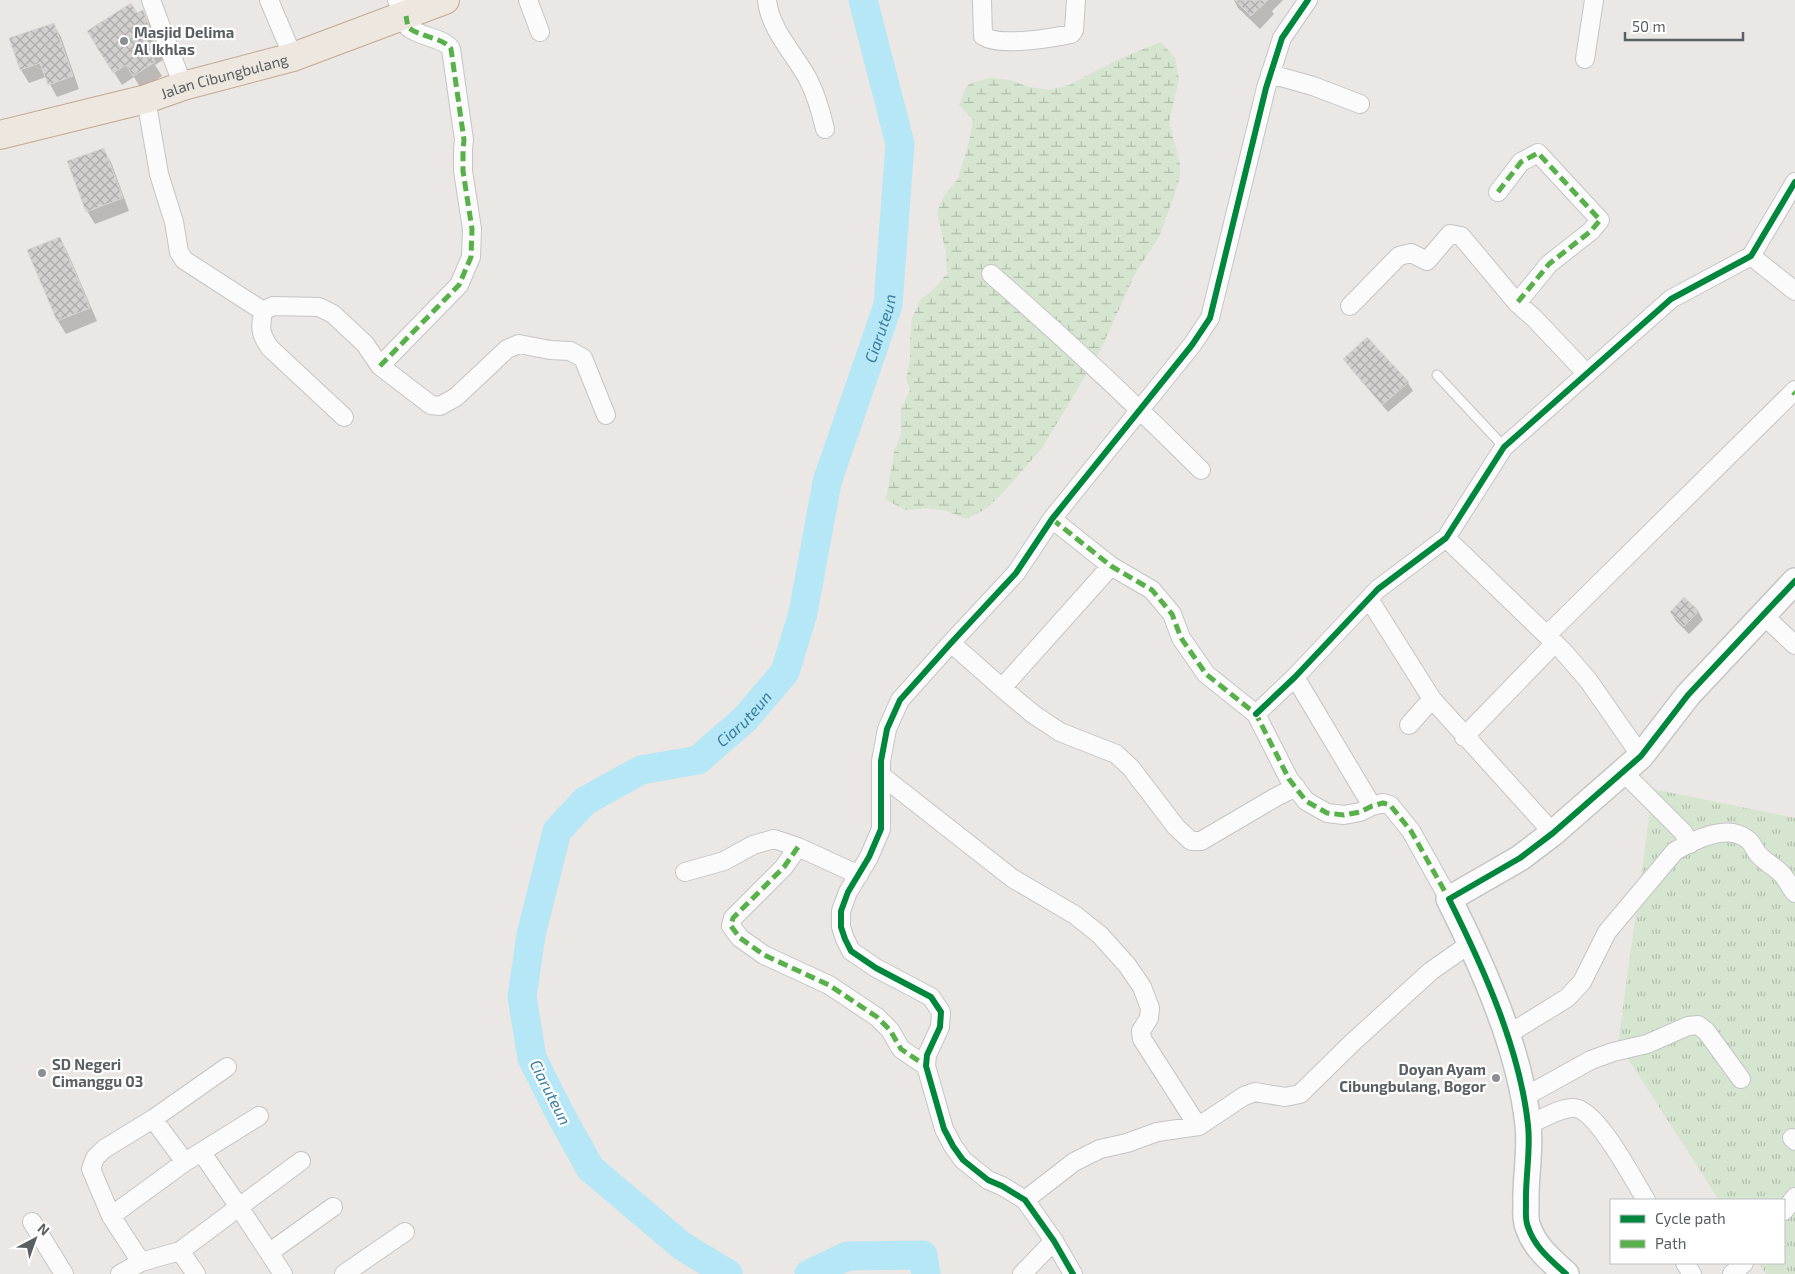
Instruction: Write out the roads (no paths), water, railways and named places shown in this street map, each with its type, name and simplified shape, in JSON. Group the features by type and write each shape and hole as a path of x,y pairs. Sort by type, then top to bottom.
{"highway":[{"name":"Jalan Cibungbulang","path":"0,135 146,99 183,86 292,58 402,8 445,0"}],"street":[{"path":"151,0 183,86"},
{"path":"269,0 292,58"},
{"path":"528,0 540,32"},
{"path":"767,0 773,24 809,80 817,97 825,129"},
{"path":"982,0 983,36 987,39 1000,41 1045,40 1071,34 1074,30 1076,0"},
{"path":"1072,1274 1054,1241 1025,1200 988,1180 963,1160 953,1146 944,1128 926,1066 927,1055 940,1027 941,1012 931,997 860,958 851,951 841,927 841,911 848,892 869,857 881,829 881,761 887,729 900,700 1016,573 1052,519 1192,345 1210,318 1270,74 1282,38 1308,0"},
{"path":"1585,58 1594,0"},
{"path":"380,366 459,284 471,257 472,229 463,171 462,149 464,140 451,49 446,43 414,32 408,26 402,8"},
{"path":"1270,74 1313,86 1360,104"},
{"path":"146,99 159,174 174,222 179,252 184,260 263,311"},
{"path":"1498,192 1521,162 1538,153 1600,220 1591,231 1549,264 1517,302"},
{"path":"1256,714 1295,677 1378,589 1446,538 1504,447 1671,299 1751,256 1795,182"},
{"path":"1350,306 1399,256 1411,253 1427,261 1450,234 1461,236 1517,302 1587,374"},
{"path":"1751,256 1795,291"},
{"path":"991,274 1140,409 1201,470"},
{"path":"263,311 273,306 319,307 333,314 342,325 365,344 380,366 431,405 440,406 456,397 507,349 518,344 550,350 570,351 583,358 606,415"},
{"path":"263,311 260,325 263,338 270,348 344,417"},
{"path":"1464,737 1551,639 1794,392"},
{"path":"1052,519 1112,566 1152,590 1172,614 1181,638 1206,674 1256,714 1282,767 1306,801 1328,813 1344,815 1360,812 1383,803 1390,805 1411,831 1450,899 1471,943 1507,1035 1524,1097 1528,1125 1527,1225 1533,1240 1541,1251 1566,1274"},
{"path":"1446,538 1551,639 1588,680 1632,764 1690,844"},
{"path":"1002,688 1112,566"},
{"path":"1450,899 1520,858 1553,834 1632,764 1688,695 1795,581"},
{"path":"1369,599 1432,699 1464,737 1553,834"},
{"path":"1763,615 1795,645"},
{"path":"951,643 1033,714 1060,732 1116,754 1132,768 1176,826 1191,841 1201,841 1276,797 1296,788"},
{"path":"1295,677 1372,806"},
{"path":"1409,724 1432,699"},
{"path":"882,776 1012,878 1075,915 1100,935 1127,965 1142,987 1150,1008 1149,1018 1141,1031 1142,1039 1199,1126"},
{"path":"1507,1035 1575,992 1607,932 1675,851 1720,832 1729,831 1742,835 1749,840 1758,854 1782,874 1795,893"},
{"path":"685,872 724,862 753,845 774,839 798,847 859,875"},
{"path":"798,847 784,867 733,918 731,926 740,938 764,955 829,985 877,1017 890,1030 901,1049 926,1066"},
{"path":"1025,1200 1074,1162 1100,1149 1127,1143 1158,1132 1199,1126 1244,1096 1255,1092 1285,1097 1300,1094 1353,1042 1431,971 1471,943"},
{"path":"1524,1097 1591,1060 1613,1052 1647,1044 1688,1026 1698,1025 1706,1031 1741,1079"},
{"path":"141,1262 111,1216 91,1174 92,1164 104,1149 153,1119 227,1066"},
{"path":"1528,1125 1566,1108 1578,1108 1586,1112 1593,1118 1606,1136 1645,1199"},
{"path":"111,1216 186,1162 260,1116"},
{"path":"153,1119 186,1162"},
{"path":"202,1153 283,1274"},
{"path":"120,1274 141,1262 180,1251 301,1161"},
{"path":"1785,1210 1795,1197"},
{"path":"270,1252 333,1207"},
{"path":"32,1222 64,1274"},
{"path":"344,1274 405,1232"},
{"path":"1022,1274 1054,1241"},
{"path":"180,1251 196,1274"},
{"path":"1732,1274 1743,1264"}],"lane":[{"path":"1437,375 1504,447"}],"waterway":[{"name":"Ciaruteun","path":"728,1274 682,1246 590,1168 532,1058 522,997 531,935 557,831 585,801 641,770 698,760 745,719 785,672 803,613 827,482 888,305 900,144 863,0"},
{"name":"Ciaruteun","path":"809,1274 847,1256 923,1255 926,1274"}],"place":[{"name":"Masjid Delima Al Ikhlas","path":"124,41"},
{"name":"SD Negeri Cimanggu 03","path":"42,1073"},
{"name":"Doyan Ayam Cibungbulang, Bogor","path":"1496,1078"}]}
